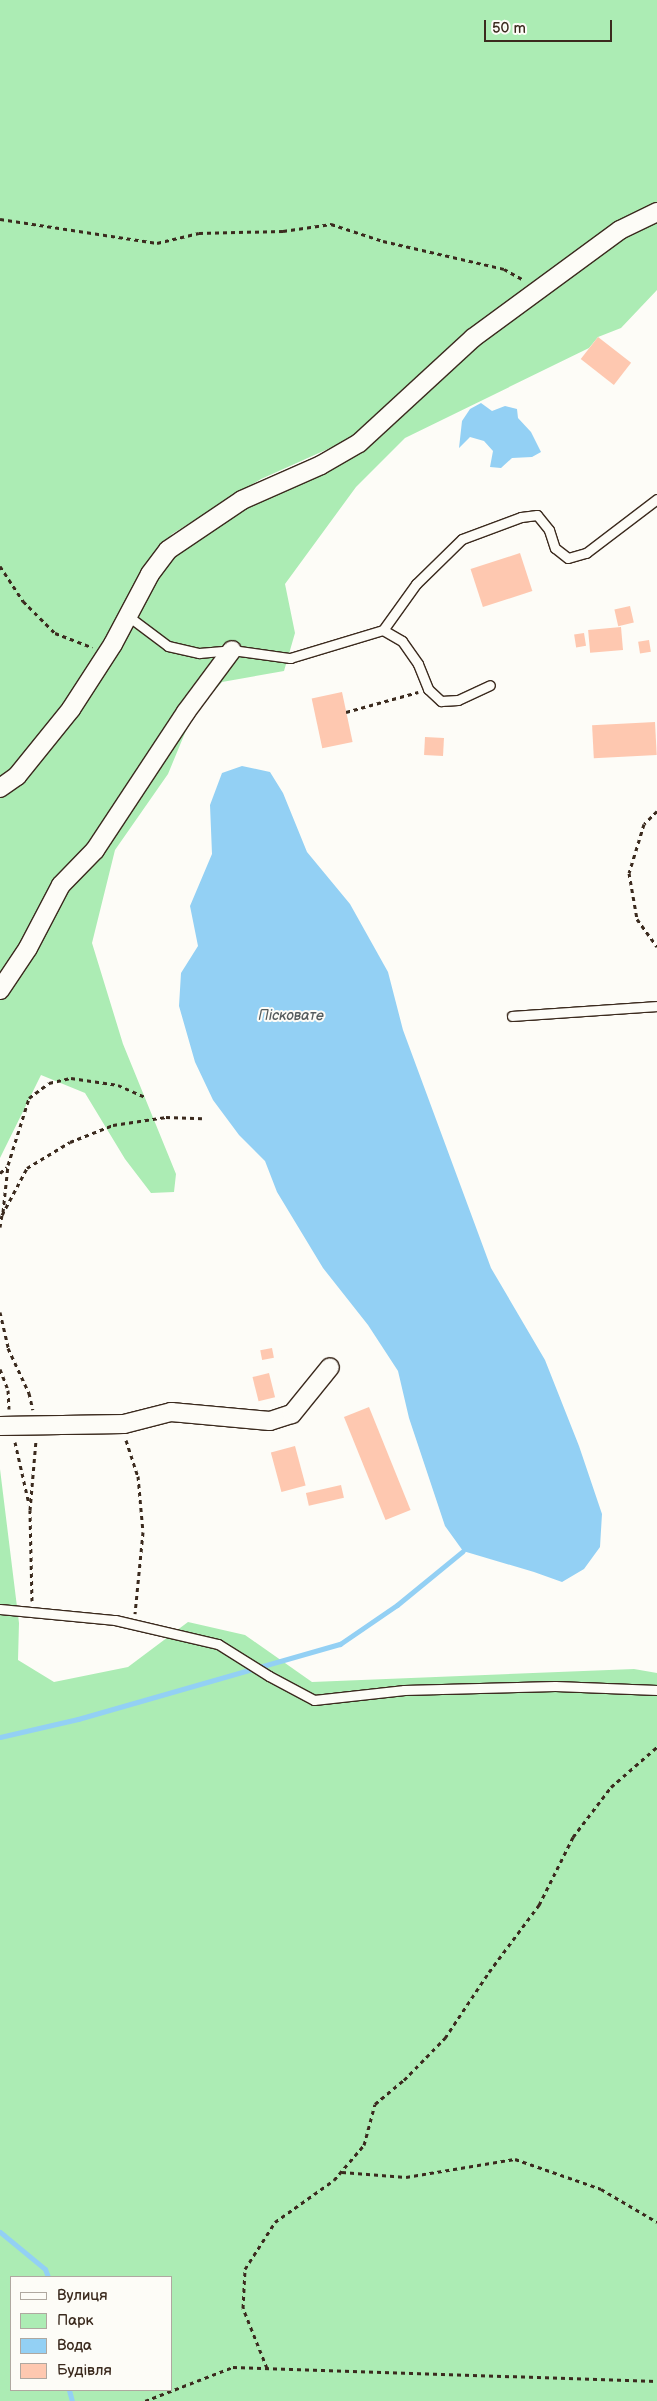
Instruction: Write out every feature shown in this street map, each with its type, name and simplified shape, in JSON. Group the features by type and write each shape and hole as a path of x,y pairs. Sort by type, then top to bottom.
{"street":[{"path":"0,788 17,776 71,709 128,616 150,574 168,550 242,500 321,465 360,443 473,338 620,230 657,212"},
{"path":"0,990 28,948 61,885 95,850 186,712 232,650"},
{"path":"0,1426 124,1424 171,1412 270,1421 292,1414 330,1367"}],"lane":[{"path":"128,616 168,646 198,653 232,650 290,658 383,630 416,584 462,539 521,517 537,515 549,530 555,548 568,558 586,553 657,499"},
{"path":"383,630 402,641 418,664 428,689 441,701 458,700 490,685"},
{"path":"512,1016 657,1006"},
{"path":"0,1609 115,1620 218,1644 269,1676 314,1700 404,1690 555,1686 657,1690"}],"path":[{"path":"0,219 157,243 199,233 283,231 330,224 383,241 504,269 526,281"},
{"path":"0,566 23,601 54,633 91,647 105,655"},
{"path":"346,712 428,689"},
{"path":"657,811 644,824 629,873 638,919 657,947"},
{"path":"0,1227 8,1165 29,1098 49,1083 71,1078 118,1085 145,1097"},
{"path":"2,1215 27,1168 70,1142 113,1125 166,1117 202,1118"},
{"path":"0,1173 8,1165"},
{"path":"0,1312 8,1348 29,1393 37,1426 30,1510 33,1612"},
{"path":"124,1424 126,1445 138,1476 143,1532 134,1624"},
{"path":"267,2368 242,2308 245,2269 275,2222 334,2180 364,2145 375,2104 404,2080 445,2038 489,1972 540,1905 573,1837 611,1787 657,1747"},
{"path":"341,2172 406,2177 515,2159 601,2189 657,2222"},
{"path":"172,2391 233,2367 657,2382"},
{"path":"145,2401 171,2391"}],"green space":[{"path":"0,0 657,0 657,203 600,234 469,334 359,435 261,479 172,534 147,566 85,673 12,773 0,779"},
{"path":"657,220 657,290 621,328 598,337 589,348 405,438 356,487 285,584 295,633 284,671 222,682 192,716 168,774 115,850 92,943 123,1044 176,1174 174,1192 151,1193 125,1159 85,1093 41,1075 0,1158 0,796 176,552 248,505 325,472 473,348 623,235"},
{"path":"0,1469 19,1623 18,1660 54,1682 128,1667 188,1622 245,1635 312,1682 634,1669 657,1673 657,2401 0,2401"}],"water":[{"path":"481,403 492,411 505,406 517,409 518,418 531,432 541,452 532,457 512,458 501,468 490,467 493,451 484,441 470,437 459,448 462,421 470,409"},
{"name":"Пісковате","path":"242,766 270,772 283,793 307,852 350,904 388,972 403,1030 491,1268 545,1360 579,1446 602,1514 600,1547 584,1569 562,1582 463,1551 445,1526 409,1418 398,1371 368,1325 323,1268 277,1192 265,1161 239,1135 213,1100 195,1062 179,1006 181,973 198,946 190,906 212,854 210,805 222,773"}],"building":[{"path":"598,337 631,363 614,385 581,359"},
{"path":"520,553 532,591 483,607 471,569"},
{"path":"630,606 634,623 618,626 614,610"},
{"path":"621,627 623,650 590,653 588,630"},
{"path":"584,633 586,646 576,647 574,635"},
{"path":"649,640 651,652 640,654 638,642"},
{"path":"342,692 353,742 322,748 312,698"},
{"path":"655,722 657,755 594,758 592,725"},
{"path":"425,737 444,738 443,756 424,755"},
{"path":"272,1348 274,1358 262,1360 260,1350"},
{"path":"269,1373 275,1397 259,1401 253,1377"},
{"path":"369,1407 411,1510 386,1520 344,1417"},
{"path":"295,1446 306,1486 281,1492 271,1452"},
{"path":"341,1485 344,1498 309,1506 306,1493"}],"waterway":[{"path":"0,1737 78,1719 340,1644 397,1605 463,1551"},
{"path":"0,2232 45,2269 48,2276"},
{"path":"69,2391 72,2401"}]}
